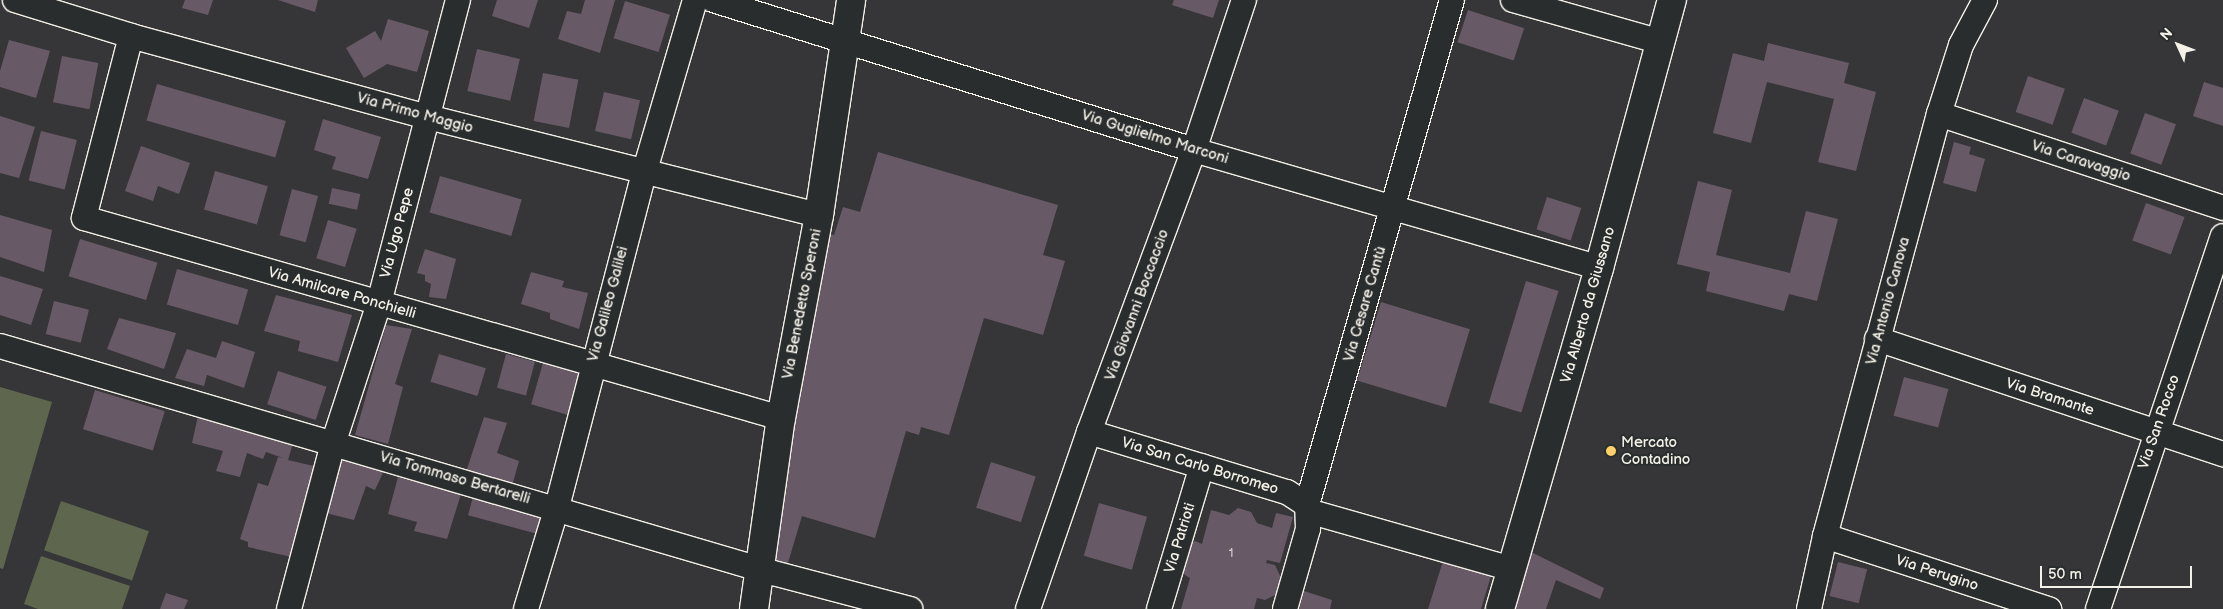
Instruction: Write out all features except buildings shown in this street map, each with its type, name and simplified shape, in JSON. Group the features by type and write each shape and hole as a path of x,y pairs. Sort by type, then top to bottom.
{"street":[{"name":"Via Primo Maggio","path":"15,0 131,36 428,117 819,215"},
{"name":"Via Ugo Pepe","path":"289,609 333,444 379,303 458,0"},
{"name":"Via Galileo Galilei","path":"526,609 557,507 591,366 645,170 695,0"},
{"name":"Via Guglielmo Marconi","path":"713,0 1194,150 1599,268"},
{"name":"Via Benedetto Speroni","path":"754,609 780,418 819,215 843,40 851,0"},
{"name":"Via Giovanni Boccaccio","path":"1028,609 1089,432 1194,150 1244,0"},
{"name":"Via Cesare Cantù","path":"1285,609 1308,529 1308,508 1452,0"},
{"path":"1513,0 1661,42"},
{"name":"Via Alberto da Giussano","path":"1500,609 1599,268 1672,0"},
{"name":"Via Antonio Canova","path":"1809,609 1825,536 1939,114 1961,45 1985,0"},
{"name":"Via Amilcare Ponchielli","path":"131,36 84,218 591,366 780,418"},
{"name":"Via Caravaggio","path":"1939,114 2223,208"},
{"name":"Via San Rocco","path":"2098,609 2155,432 2223,236"},
{"name":"Via Bramante","path":"1877,339 2223,454"},
{"name":"Via Tommaso Bertarelli","path":"0,346 761,568 910,609"},
{"name":"Via San Carlo Borromeo","path":"1089,432 1287,492 1308,508 1512,569"},
{"name":"Via Patrioti","path":"1159,609 1202,466"},
{"name":"Via Perugino","path":"1825,536 2048,609"}],"green space":[{"path":"0,387 52,402 3,569 0,568"},
{"path":"61,501 149,531 132,580 44,550"},
{"path":"41,556 130,586 122,609 38,609 24,604"}],"place":[{"name":"Mercato Contadino","path":"1611,451"}]}
